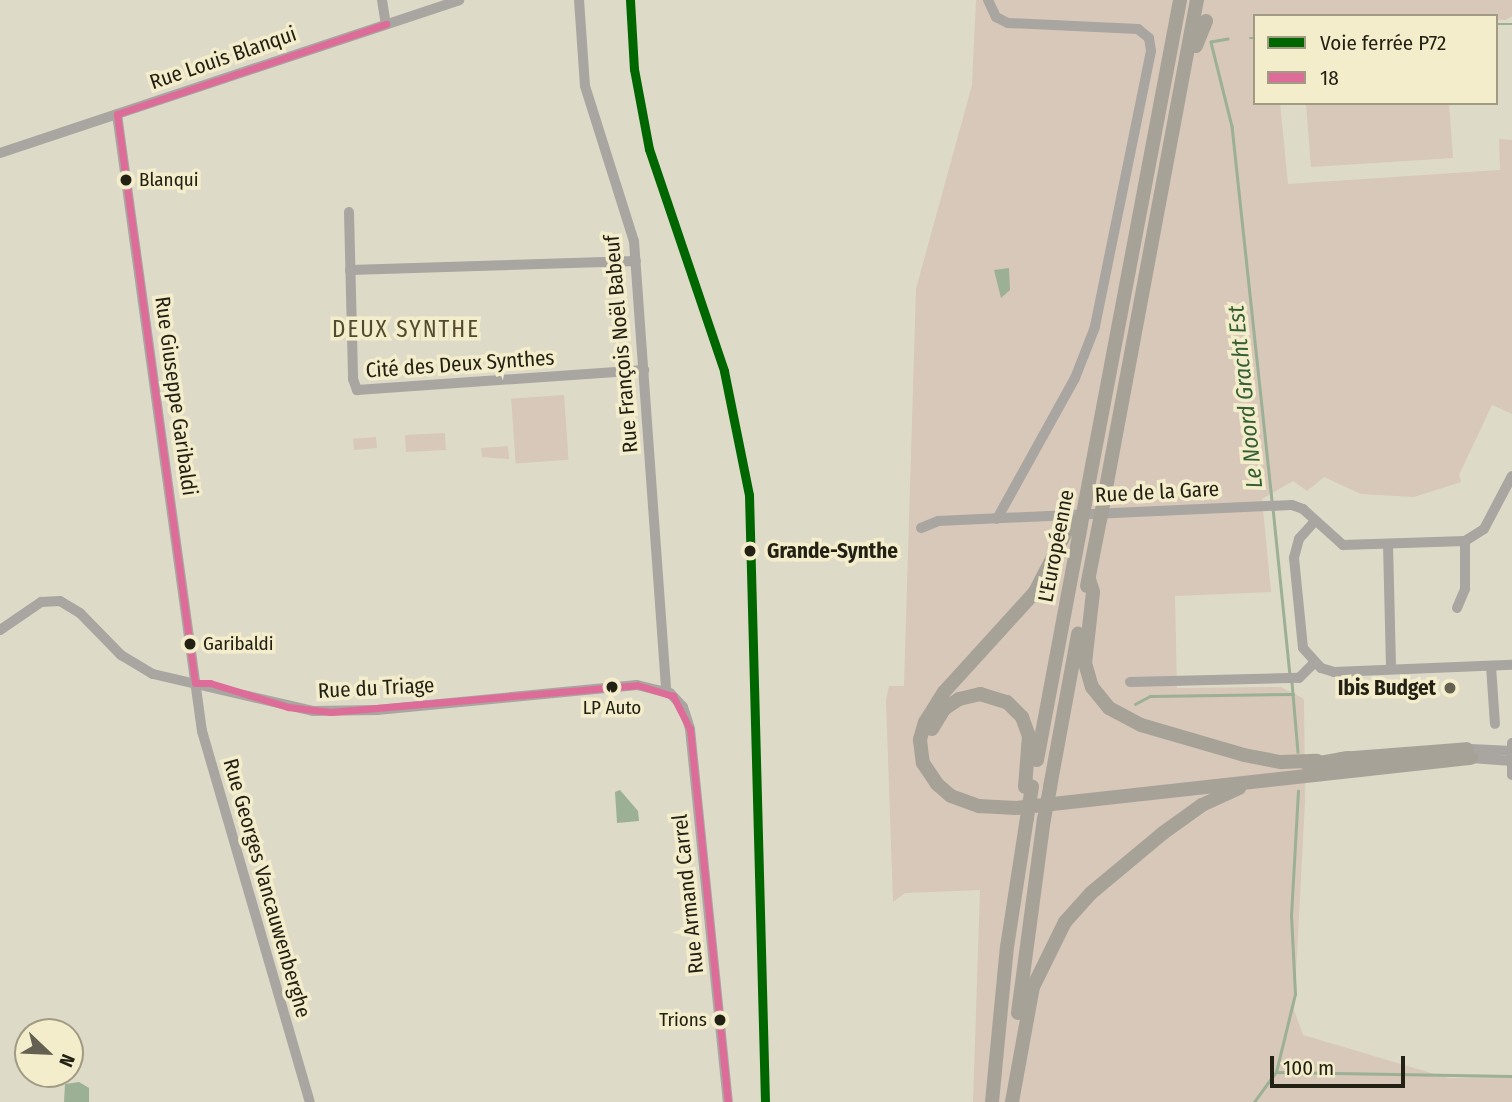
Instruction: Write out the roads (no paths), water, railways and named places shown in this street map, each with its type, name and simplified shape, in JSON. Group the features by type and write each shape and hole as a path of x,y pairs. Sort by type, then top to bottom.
{"highway":[{"name":"L'Européenne","path":"992,1102 1028,786 1076,523 1135,248 1180,0"},
{"name":"L'Européenne","path":"1011,1102 1049,787 1197,0"},
{"path":"1188,55 1206,21"},
{"path":"1076,523 1035,592 928,716 920,751 937,784 962,801 1005,809 1471,754"},
{"path":"1089,579 1093,593 1085,640 1086,667 1096,693 1114,711 1150,728 1261,759 1287,762 1471,754"},
{"path":"1028,786 1030,741 1015,709 980,694 959,699 944,709 930,737 935,767 954,788 990,800 1019,801 1348,758"},
{"path":"1011,1102 1033,987 1048,950 1074,911 1202,804 1232,790 1287,776"}],"street":[{"path":"382,0 386,24"},
{"name":"Rue Louis Blanqui","path":"0,153 459,0"},
{"name":"Rue François Noël Babeuf","path":"579,0 585,86 629,221 636,261 666,691"},
{"path":"988,0 996,17 1008,23 1138,29 1149,38 1151,51 1102,300 1089,345 997,519"},
{"name":"Rue Giuseppe Garibaldi","path":"117,114 195,683"},
{"name":"Cité des Deux Synthes","path":"349,212 353,379 359,391 644,370"},
{"path":"350,270 636,261"},
{"path":"1457,608 1465,589 1465,541 1484,529 1512,476"},
{"name":"Rue de la Gare","path":"921,528 938,521 1273,506 1299,507 1343,545 1465,541"},
{"path":"1315,521 1298,539 1294,553 1303,648 1314,663 1330,672 1512,665"},
{"path":"1388,544 1391,669"},
{"name":"Rue du Triage","path":"0,630 41,602 60,601 80,613 133,664 171,680 210,684 288,708 340,712 631,685 666,691"},
{"path":"1130,682 1286,680 1299,678 1314,663"},
{"path":"1490,666 1495,724"},
{"name":"Rue Georges Vancauwenberghe","path":"195,683 209,761 310,1102"},
{"name":"Rue Armand Carrel","path":"666,691 680,702 690,729 728,1102"},
{"path":"1471,754 1511,753 1512,775"}],"waterway":[{"path":"1498,24 1512,24"},
{"name":"Le Noord Gracht Est","path":"1228,39 1211,42 1232,126 1272,502"},
{"name":"Le Noord Gracht Est","path":"1273,508 1290,676"},
{"name":"Le Noord Gracht Est","path":"1292,682 1298,752"},
{"path":"1135,704 1150,696 1293,694"},
{"name":"Le Noord Gracht Est","path":"1254,1102 1276,1072 1295,994 1291,916 1298,791"},
{"path":"1276,1072 1512,1076"}],"rail line":[{"name":"P72","path":"630,0 634,69 649,149 724,371 749,495 765,1102"}],"place":[{"name":"Blanqui","path":"126,180"},
{"name":"Grande-Synthe","path":"750,551"},
{"name":"Garibaldi","path":"190,644"},
{"name":"LP Auto","path":"612,687"},
{"name":"Ibis Budget","path":"1450,688"},
{"name":"Trions","path":"720,1020"}],"district":[{"name":"DEUX SYNTHE","path":"406,329"}]}
